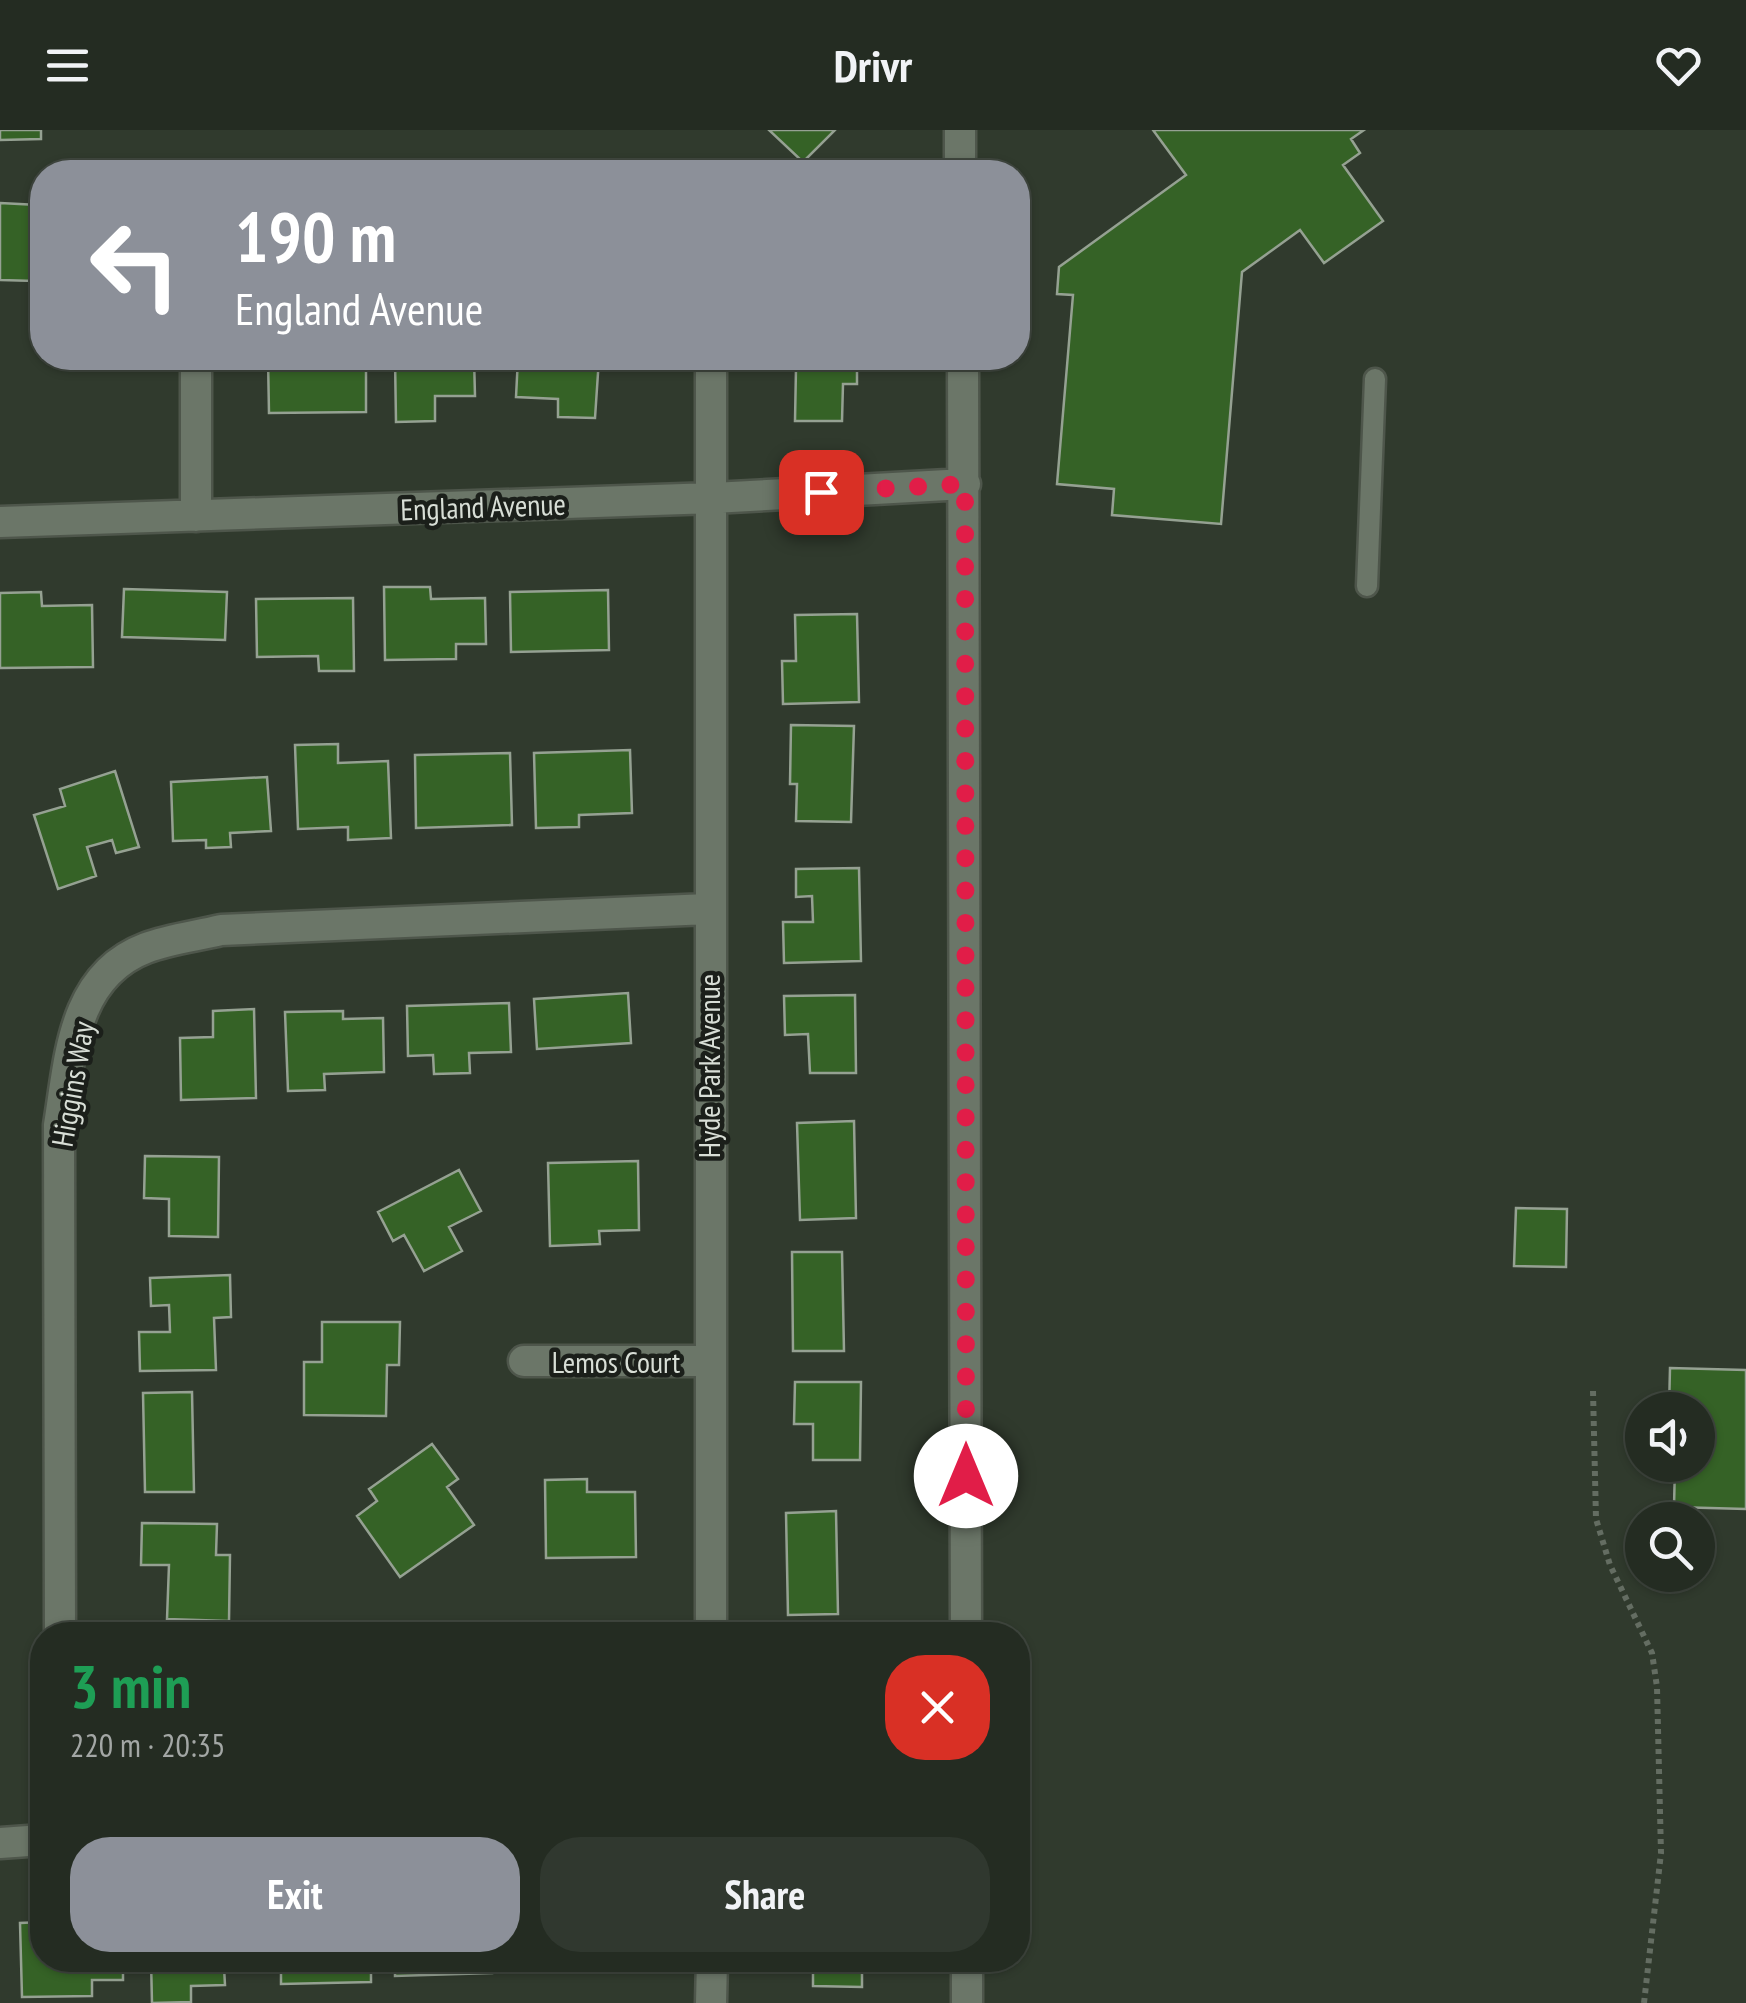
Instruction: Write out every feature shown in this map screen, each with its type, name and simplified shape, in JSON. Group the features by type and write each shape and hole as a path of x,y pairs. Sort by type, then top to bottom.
{"street":[{"path":"960,130 960,160"},
{"path":"196,370 196,516"},
{"name":"Hyde Park Avenue","path":"711,370 708,909 711,1622"},
{"path":"963,370 966,1622"},
{"name":"England Avenue","path":"0,522 713,498 965,484"},
{"name":"Higgins Way","path":"60,1622 58,1124 72,1043 92,986 144,949 222,930 708,909"},
{"name":"Lemos Court","path":"524,1361 708,1361"},
{"path":"0,1843 30,1841"},
{"path":"712,1972 712,2003"},
{"path":"966,1972 967,2003"}],"lane":[{"path":"1367,586 1375,379"}],"path":[{"path":"1593,1391 1596,1518 1610,1566 1652,1653 1658,1687 1661,1853 1644,2003"}],"building":[{"path":"0,130 41,130 41,139 0,140"},
{"path":"769,130 835,130 805,160"},
{"path":"1153,130 1364,130 1351,139 1360,153 1343,165 1383,221 1324,263 1300,230 1242,272 1221,524 1112,515 1114,489 1057,484 1073,295 1057,294 1059,267 1186,175"},
{"path":"0,203 30,205 30,281 0,280"},
{"path":"268,370 366,370 366,412 269,413"},
{"path":"395,370 474,370 475,396 435,396 435,421 396,422"},
{"path":"517,370 598,370 595,418 558,417 558,399 516,397"},
{"path":"796,370 857,370 857,384 843,384 842,421 795,421"},
{"path":"384,587 430,587 431,599 485,598 486,644 456,644 456,659 385,660"},
{"path":"124,589 227,592 225,640 122,637"},
{"path":"608,590 609,650 511,652 510,592"},
{"path":"41,592 42,606 92,605 93,667 0,668 0,593"},
{"path":"353,598 354,671 319,671 318,656 257,657 256,599"},
{"path":"857,614 859,702 783,704 782,661 796,661 795,615"},
{"path":"791,725 854,726 851,822 796,821 797,784 790,784"},
{"path":"338,744 338,763 388,761 391,838 348,840 348,827 298,829 295,745"},
{"path":"630,750 632,813 579,815 579,827 536,828 534,753"},
{"path":"510,753 512,825 416,828 415,755"},
{"path":"115,771 139,847 116,853 112,840 87,847 96,876 58,889 34,815 65,806 60,789"},
{"path":"267,777 271,831 230,833 231,847 206,848 206,840 173,841 171,782"},
{"path":"859,868 861,961 784,963 783,922 813,922 812,896 796,897 796,869"},
{"path":"628,993 631,1043 537,1049 534,999"},
{"path":"855,995 856,1073 810,1073 808,1034 785,1035 784,996"},
{"path":"509,1003 511,1052 469,1053 470,1073 434,1074 433,1055 408,1056 407,1006"},
{"path":"254,1009 256,1098 181,1100 180,1038 213,1037 213,1011"},
{"path":"343,1011 343,1019 383,1018 384,1072 324,1074 325,1090 288,1091 285,1012"},
{"path":"854,1121 856,1218 800,1220 797,1123"},
{"path":"145,1156 219,1157 218,1237 169,1236 169,1199 144,1198"},
{"path":"638,1161 639,1230 599,1231 600,1244 550,1246 548,1163"},
{"path":"459,1170 481,1211 449,1227 462,1251 424,1271 404,1235 393,1241 378,1212"},
{"path":"1516,1208 1567,1209 1566,1267 1514,1266"},
{"path":"792,1252 842,1252 844,1351 793,1351"},
{"path":"230,1275 231,1317 214,1318 216,1370 140,1371 139,1332 170,1332 169,1305 151,1306 150,1278"},
{"path":"322,1322 400,1322 399,1365 387,1365 386,1416 304,1415 304,1362 322,1362"},
{"path":"1670,1368 1746,1370 1746,1509 1715,1508 1715,1502 1674,1502 1675,1482 1715,1482 1715,1392 1669,1392"},
{"path":"795,1382 861,1382 860,1460 813,1460 813,1424 794,1424"},
{"path":"192,1392 194,1492 145,1492 143,1393"},
{"path":"432,1444 458,1479 447,1487 474,1525 400,1577 357,1516 377,1501 369,1489"},
{"path":"587,1479 587,1492 635,1492 636,1557 546,1558 545,1480"},
{"path":"836,1511 838,1614 788,1615 786,1513"},
{"path":"142,1523 217,1524 216,1555 230,1555 229,1621 167,1619 169,1565 141,1565"},
{"path":"20,1923 30,1923 30,1972 123,1972 123,1980 92,1980 92,1996 22,1997"},
{"path":"151,1972 224,1972 225,1985 191,1986 191,2002 152,2003"},
{"path":"281,1972 371,1972 371,1982 281,1984"},
{"path":"395,1972 492,1973 395,1976"},
{"path":"813,1972 862,1972 862,1987 813,1986"}],"route":[{"path":"821,492 965,484 966,1476"}]}
